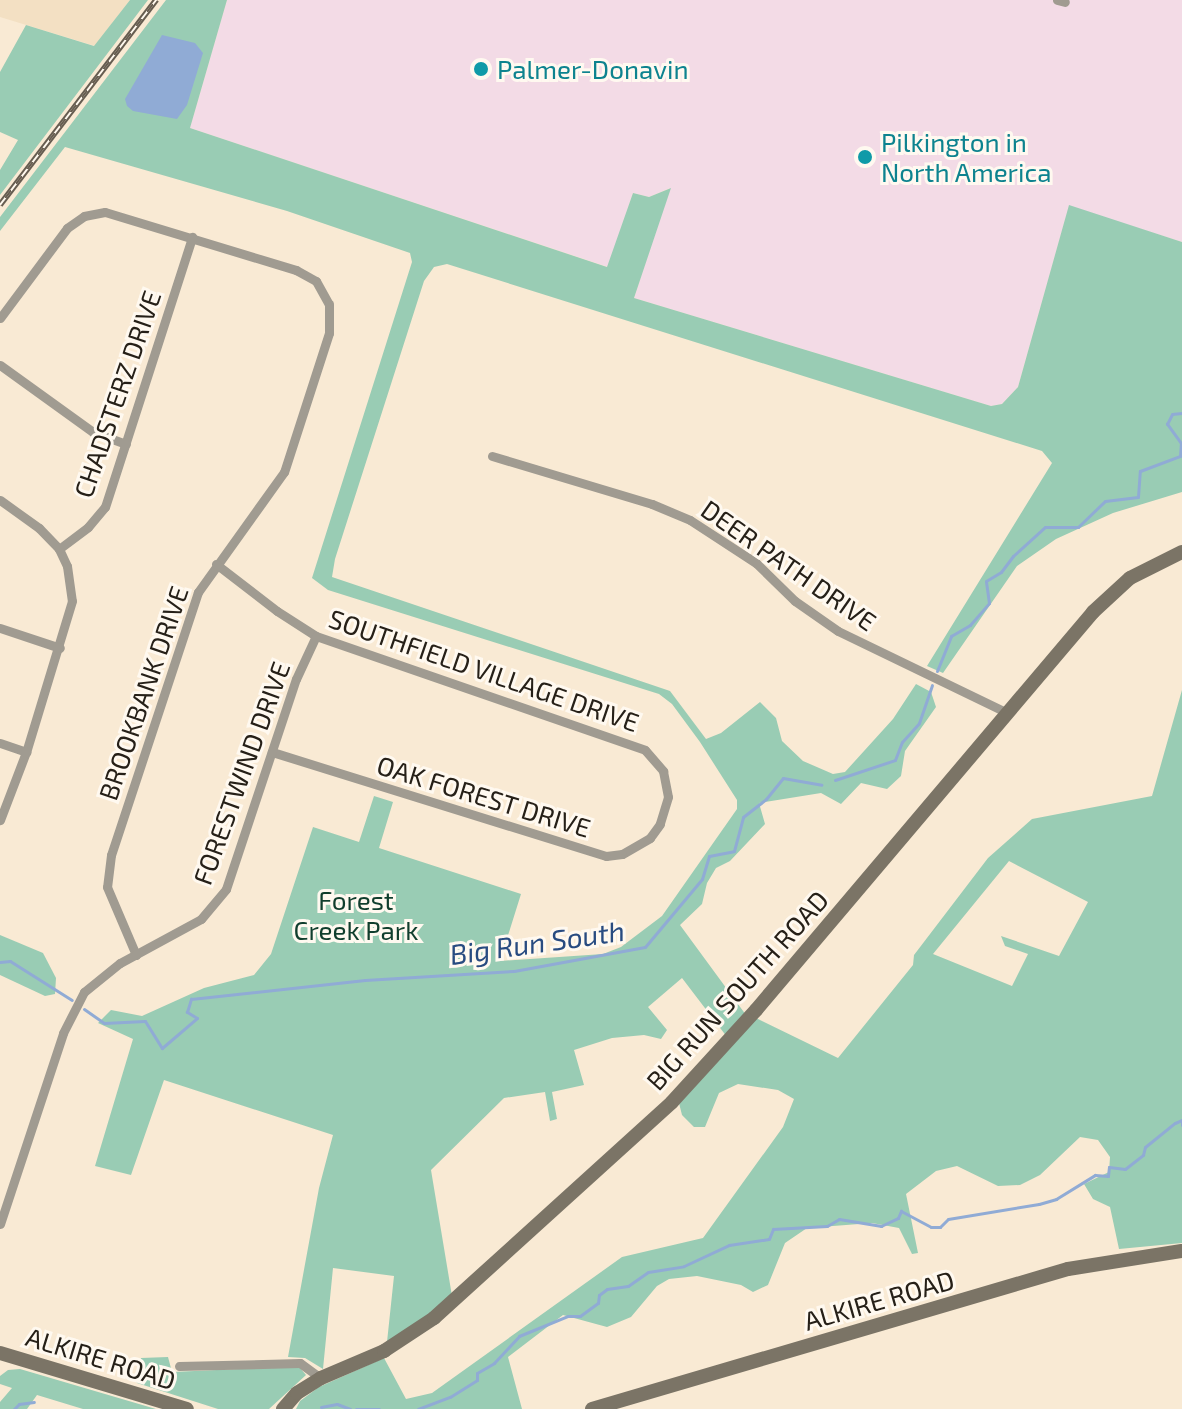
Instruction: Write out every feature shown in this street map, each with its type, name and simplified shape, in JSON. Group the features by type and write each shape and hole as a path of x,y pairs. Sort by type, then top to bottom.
{"street":[{"path":"0,318 67,228 84,216 115,213 192,237"},
{"name":"BROOKBANK DRIVE","path":"136,955 107,887 111,855 189,614 216,564 284,472 329,333 329,304 316,281 296,270 192,237"},
{"name":"CHADSTERZ DRIVE","path":"59,549 88,527 105,507 192,237"},
{"path":"0,365 93,432 126,444"},
{"name":"DEER PATH DRIVE","path":"492,456 652,504 690,520 756,563 795,601 838,631 1008,713"},
{"path":"0,500 39,528 59,549 72,583 69,619 26,752 0,820"},
{"name":"BIG RUN SOUTH ROAD","path":"283,1409 297,1393 321,1378 384,1351 424,1327 672,1102 748,1020 1093,612 1130,578 1182,552"},
{"name":"SOUTHFIELD VILLAGE DRIVE","path":"216,564 277,611 316,636 645,750 663,771 667,783 666,810"},
{"path":"0,628 60,648"},
{"name":"FORESTWIND DRIVE","path":"0,1224 63,1033 84,992 100,977 201,919 226,889 296,679 316,636"},
{"path":"0,743 26,752"},
{"name":"OAK FOREST DRIVE","path":"272,752 606,856 639,847 660,824 666,810"},
{"name":"ALKIRE ROAD","path":"602,1408 1068,1269 1182,1251"},
{"name":"ALKIRE ROAD","path":"0,1353 187,1409"},
{"path":"179,1366 300,1363 321,1378"}],"shaded area":[{"path":"0,0 130,0 95,46 0,17"},
{"path":"227,0 1182,0 1182,242 1069,206 1018,387 1002,404 991,406 634,298 670,188 649,197 633,193 608,267 190,128"}],"green space":[{"path":"130,0 148,0 0,195 0,170 18,140 0,132 0,72 26,25 94,46"},
{"name":"Forest Creek Park","path":"166,0 227,0 190,128 607,267 633,193 649,197 671,188 634,298 991,406 1002,404 1018,387 1069,205 1182,242 1182,492 1113,513 1056,539 1017,566 943,673 927,666 1052,463 1042,451 447,264 434,267 424,281 335,559 332,577 670,691 706,739 721,733 760,702 776,718 782,741 803,761 833,774 845,772 893,719 916,684 931,692 936,707 905,751 901,776 887,789 861,783 841,804 821,793 759,803 765,824 730,861 716,868 707,883 702,904 680,925 746,1015 727,1037 682,978 648,1007 667,1030 661,1039 644,1035 612,1038 574,1050 584,1085 552,1092 557,1119 550,1121 545,1092 504,1098 431,1170 452,1296 423,1322 387,1342 394,1276 333,1268 323,1369 305,1358 288,1357 319,1188 333,1135 164,1080 131,1175 95,1166 133,1039 98,1023 111,1010 142,1016 204,988 254,975 271,954 313,827 359,842 374,796 393,802 379,848 521,894 500,961 603,954 621,947 662,916 737,809 737,800 700,742 672,704 659,694 328,590 312,578 412,262 410,253 287,211 65,147 0,231 0,217"},
{"path":"1182,690 1182,1243 1119,1249 1110,1207 1093,1199 1084,1184 1109,1172 1110,1157 1098,1140 1080,1137 1040,1175 1020,1185 998,1186 957,1166 936,1171 906,1194 918,1253 912,1254 899,1228 872,1223 807,1228 785,1243 768,1285 753,1292 741,1285 697,1276 669,1279 657,1286 631,1317 607,1327 563,1315 508,1357 522,1409 296,1409 300,1401 319,1387 384,1358 406,1399 432,1393 622,1257 703,1238 783,1127 794,1099 778,1090 738,1084 719,1093 705,1127 694,1127 682,1115 679,1103 756,1018 838,1058 913,965 914,955 988,858 1032,819 1152,796","holes":["1009,861 1088,902 1059,956 1001,936 1005,946 1028,954 1012,986 933,954"]},
{"path":"0,935 43,953 56,978 55,994 45,996 0,975"},
{"path":"168,1357 172,1372 286,1367 300,1368 306,1375 269,1409 218,1409 137,1383 134,1378 141,1358"},
{"path":"20,1369 156,1409 83,1409 37,1395 27,1409 0,1409 0,1402 12,1388 0,1384 0,1376 8,1370"}],"water":[{"path":"162,35 195,43 203,53 187,105 177,119 133,111 125,99"}],"waterway":[{"name":"Big Run South","path":"937,671 951,636 970,625 989,603 986,581 1001,572 1013,556 1045,527 1078,527 1105,501 1138,497 1140,471 1180,456 1181,443 1167,424 1172,414 1182,413"},
{"name":"Big Run South","path":"835,780 895,760 902,742 919,723 932,685"},
{"name":"Big Run South","path":"84,1009 104,1023 145,1021 162,1048 197,1018 187,1012 191,999 365,980 514,971 645,947 702,879 709,856 734,851 743,817 766,799 783,778 821,785"},
{"name":"Big Run South","path":"0,962 10,961 72,1000"},
{"path":"418,1409 450,1397 477,1380 477,1373 494,1363 519,1336 568,1316 580,1316 598,1303 599,1295 607,1289 628,1286 648,1272 684,1266 729,1245 769,1239 773,1229 827,1226 839,1219 881,1226 898,1218 901,1211 931,1227 940,1227 948,1219 1039,1204 1056,1199 1095,1175 1108,1176 1109,1167 1125,1169 1143,1155 1145,1147 1175,1123 1182,1120 1182,1125"},
{"path":"14,1409 19,1404 34,1402"},
{"path":"321,1407 337,1404 350,1409"},
{"path":"356,1409 379,1409"}],"railway":[{"path":"0,205 156,0"}],"place":[{"name":"Palmer-Donavin","path":"481,69"},
{"name":"Pilkington in North America","path":"865,157"}]}
